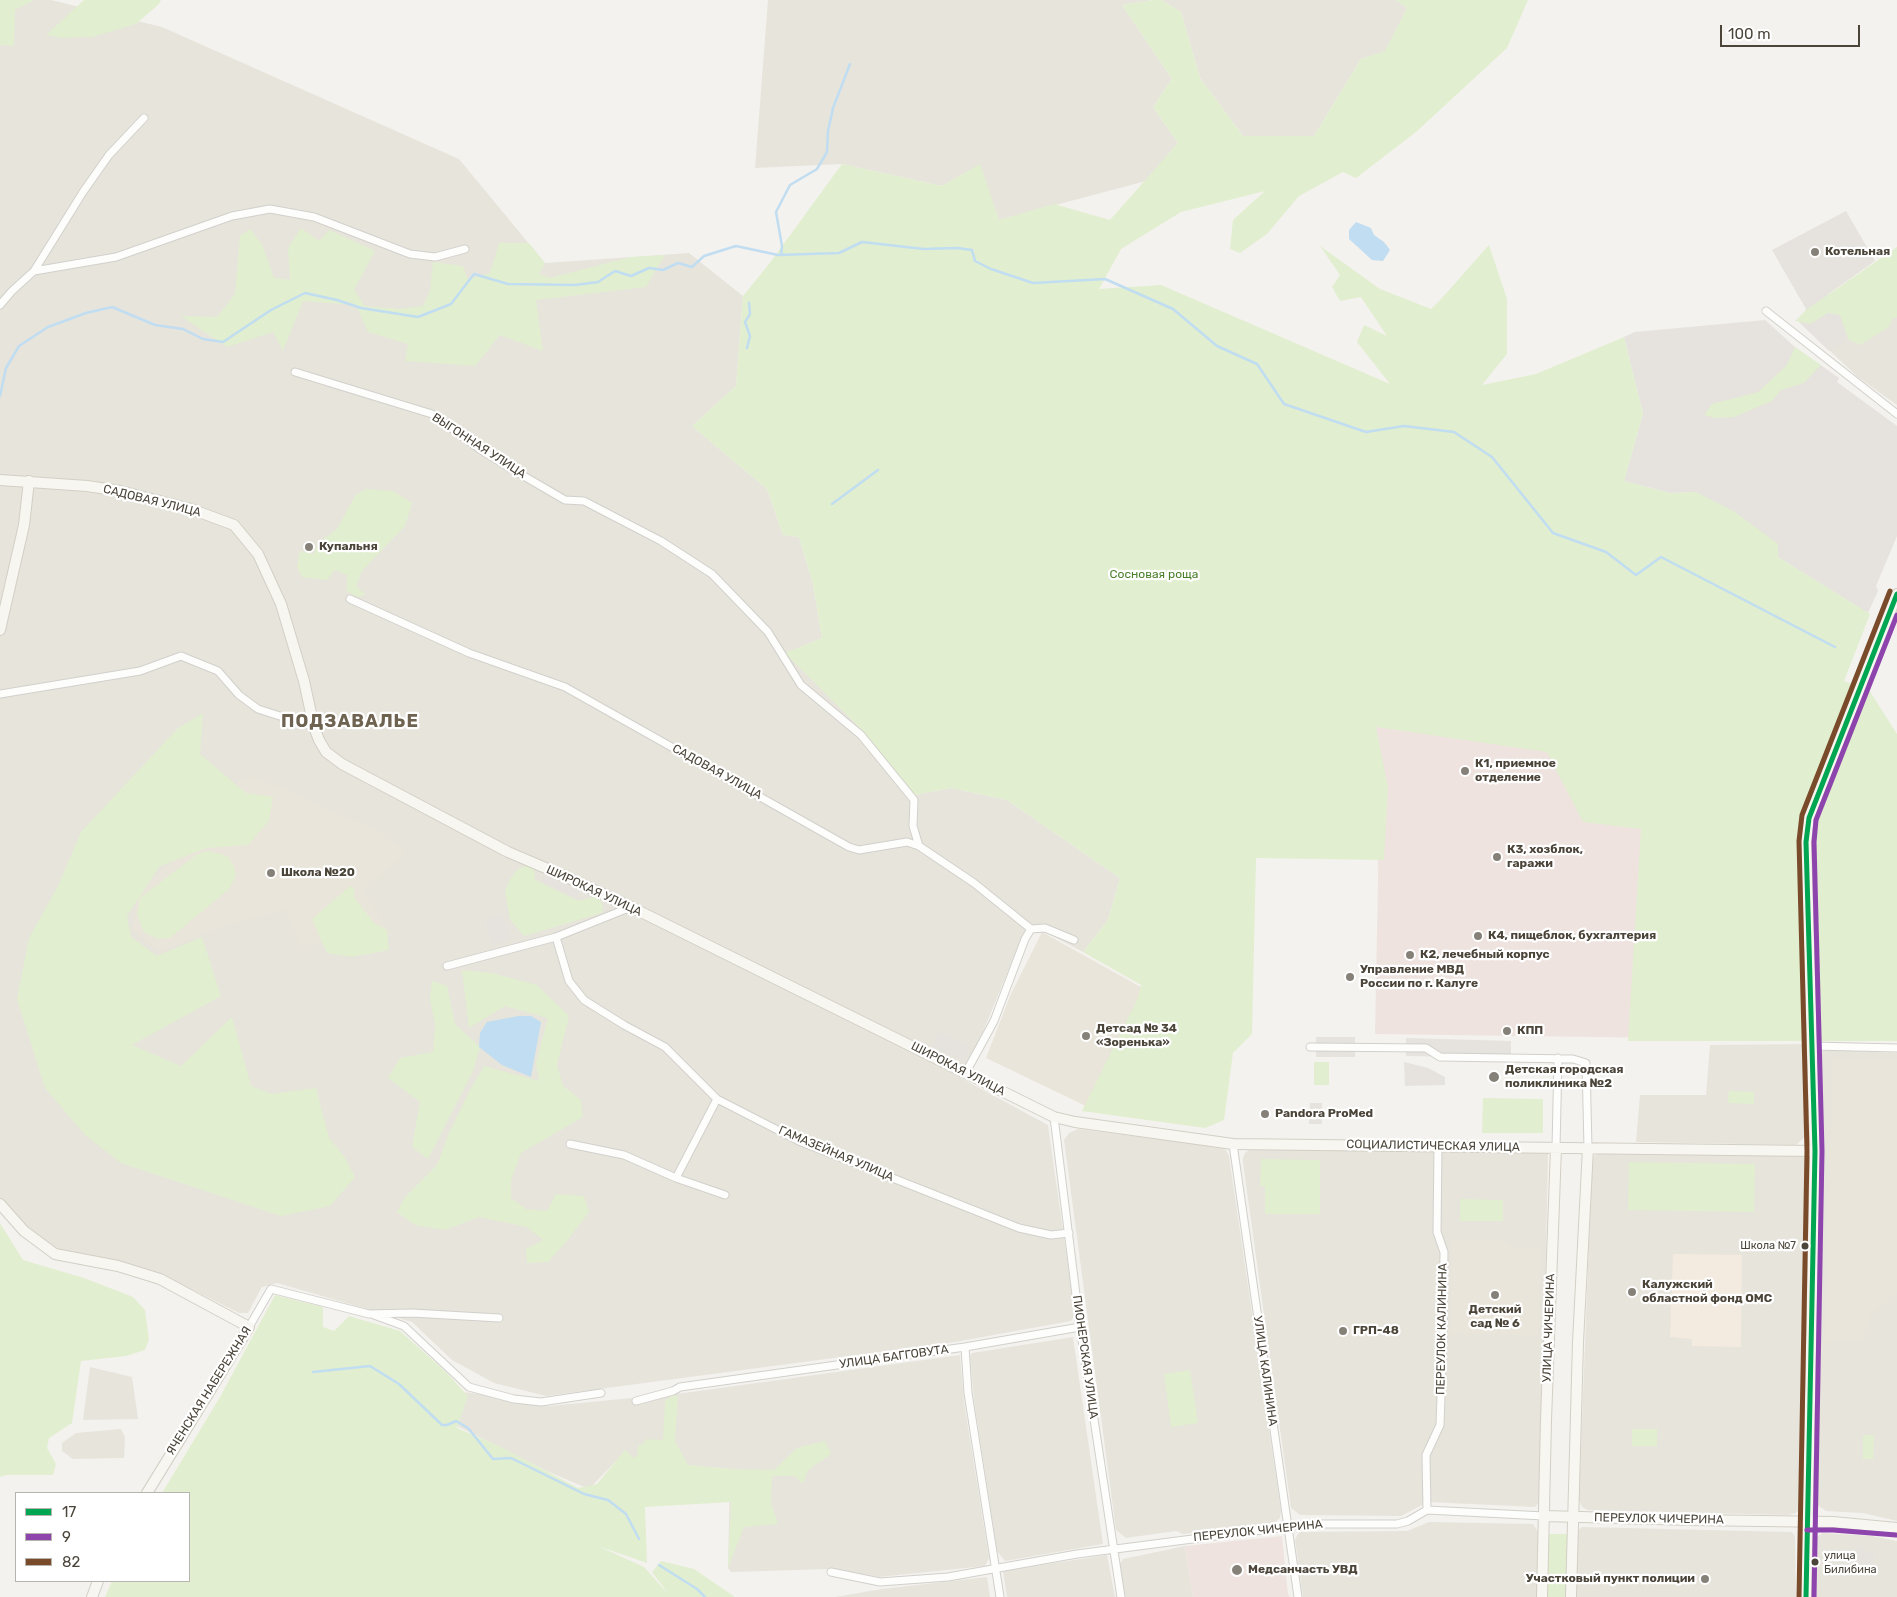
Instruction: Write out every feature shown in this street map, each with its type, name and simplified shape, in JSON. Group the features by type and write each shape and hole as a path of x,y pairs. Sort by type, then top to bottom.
{"street":[{"path":"0,305 34,271 83,192 109,155 144,118"},
{"path":"34,271 116,257 232,216 270,209 314,217 410,254 435,257 465,249"},
{"path":"1766,311 1897,414"},
{"name":"ВЫГОННАЯ УЛИЦА","path":"295,372 432,414 480,450 565,500 584,501 661,541 712,574 768,632 801,685 862,735 914,800 913,826 919,846"},
{"name":"САДОВАЯ УЛИЦА","path":"0,480 87,486 120,491 191,508 234,525 258,554"},
{"path":"0,630 24,525 29,482"},
{"name":"ШИРОКАЯ УЛИЦА","path":"258,554 281,604 304,681 318,740 326,752 342,764 508,852 631,907 1054,1117"},
{"path":"1806,1597 1815,1151 1806,866 1809,818 1897,594"},
{"name":"САДОВАЯ УЛИЦА","path":"350,599 469,653 565,687 850,847 859,850 907,842 919,846 974,883 1031,930"},
{"path":"0,694 140,671 181,656 218,671 239,695 258,709 314,728"},
{"path":"447,966 556,937 631,907"},
{"path":"965,1074 994,1021 1025,939 1031,930 1045,928 1074,940"},
{"name":"ГАМАЗЕЙНАЯ УЛИЦА","path":"556,937 569,981 584,1000 664,1047 717,1099 799,1141 1019,1228 1051,1235 1069,1233"},
{"path":"1812,1046 1897,1048"},
{"path":"1310,1047 1426,1048 1440,1057 1558,1058 1573,1059 1586,1064 1588,1148 1578,1342 1571,1597"},
{"name":"УЛИЦА ЧИЧЕРИНА","path":"1542,1597 1558,1058"},
{"path":"676,1178 717,1099"},
{"name":"СОЦИАЛИСТИЧЕСКАЯ УЛИЦА","path":"1054,1117 1075,1122 1233,1144 1815,1151"},
{"name":"ПИОНЕРСКАЯ УЛИЦА","path":"1054,1117 1080,1327 1121,1597"},
{"path":"570,1144 624,1155 676,1178 725,1195"},
{"name":"УЛИЦА КАЛИНИНА","path":"1233,1144 1298,1597"},
{"name":"ПЕРЕУЛОК КАЛИНИНА","path":"1427,1510 1426,1455 1440,1425 1443,1338 1444,1252 1438,1232 1438,1146"},
{"path":"0,1204 24,1231 55,1254 118,1266 160,1279 249,1327"},
{"name":"ЯЧЕНСКАЯ НАБЕРЕЖНАЯ","path":"148,1492 271,1289 369,1314"},
{"path":"369,1314 412,1313 499,1318"},
{"path":"369,1314 404,1326 469,1387 514,1399 541,1402 601,1393"},
{"path":"964,1347 1080,1327"},
{"name":"УЛИЦА БАГГОВУТА","path":"636,1401 673,1391 680,1387 964,1347 968,1392 1000,1597"},
{"name":"ПЕРЕУЛОК ЧИЧЕРИНА","path":"831,1572 880,1582 948,1578 1077,1554 1288,1526 1308,1524 1397,1524 1408,1521 1427,1510 1574,1517 1807,1522"},
{"path":"1807,1522 1833,1522 1897,1528"},
{"path":"92,1597 98,1582"}],"shaded area":[{"path":"0,0 51,0 162,27 459,159 545,263 689,253 743,296 736,386 692,426 767,489 783,535 799,537 813,584 822,638 786,653 863,731 914,795 951,788 1007,800 1120,878 1108,920 1083,952 1041,930 1027,925 985,1027 961,1078 1048,1125 1075,1315 1071,1321 955,1342 546,1396 494,1383 452,1360 412,1322 277,1283 262,1287 248,1313 239,1313 163,1275 117,1260 56,1249 29,1228 0,1199"},
{"path":"768,0 1153,0 1122,5 1172,79 1153,107 1178,143 1146,181 999,220 979,165 942,186 842,164 755,168"},
{"path":"1161,0 1396,0 1407,8 1385,52 1361,59 1314,136 1243,136 1200,78 1181,12"},
{"path":"1846,211 1875,261 1827,295 1854,335 1829,351 1799,322 1806,309 1772,250"},
{"path":"1897,247 1897,405 1859,378 1799,322"},
{"path":"1765,320 1795,347 1839,378 1837,382 1897,426 1897,536 1876,586 1878,591 1868,613 1778,557 1696,492 1670,493 1624,481 1643,414 1624,337 1635,332"},
{"path":"1374,718 1571,743 1774,816 1665,1038 1375,1034 1378,879 1377,775"},
{"name":"Школа №20","path":"253,777 377,831 397,845 405,854 363,889 389,935 346,938 300,947 286,909 213,929 161,952 132,929 139,891 210,828 220,790"},
{"path":"545,875 579,892 576,898 542,881"},
{"path":"502,914 511,939 493,945 485,919"},
{"name":"Детсад № 34 «Зоренька»","path":"1042,932 1184,1013 1092,1109 986,1058 1010,996"},
{"path":"939,1032 970,1047 963,1061 932,1046"},
{"path":"1316,1037 1355,1037 1355,1057 1316,1057"},
{"path":"1406,1038 1511,1041 1511,1058 1406,1056"},
{"path":"1809,1044 1808,1134 1796,1145 1636,1142 1640,1095 1706,1095 1710,1045"},
{"path":"1823,1051 1897,1053 1897,1521 1863,1513 1826,1511 1817,1505 1813,1496 1821,1054"},
{"path":"1833,1058 1897,1059 1897,1294 1871,1314 1862,1342 1825,1342"},
{"path":"1404,1062 1428,1068 1445,1077 1445,1085 1405,1086"},
{"path":"1310,1103 1322,1103 1322,1124 1309,1124"},
{"path":"1078,1129 1218,1147 1226,1150 1229,1156 1281,1511 1280,1518 1274,1523 1183,1534 1176,1531 1126,1538 1116,1530 1064,1140 1069,1133"},
{"path":"1255,1149 1548,1153 1541,1500 1535,1507 1428,1502 1401,1516 1300,1515 1291,1508 1243,1163 1245,1153"},
{"path":"1599,1154 1799,1155 1805,1158 1808,1166 1800,1509 1796,1513 1788,1515 1588,1510 1582,1507 1579,1500 1592,1162 1594,1156"},
{"name":"Детский сад № 6","path":"1452,1240 1503,1241 1511,1247 1540,1247 1538,1336 1451,1333"},
{"path":"1673,1254 1742,1255 1741,1347 1692,1346 1692,1339 1670,1337"},
{"path":"1073,1337 1103,1544 1005,1561 997,1551 974,1400 970,1356 972,1353"},
{"path":"960,1355 964,1402 989,1558 985,1566 879,1577 830,1569 731,1572 728,1568 730,1469 618,1459 589,1489 549,1472 455,1425 466,1392 549,1406 684,1393"},
{"path":"90,1367 132,1377 138,1419 83,1420"},
{"path":"121,1429 125,1437 124,1458 73,1459 62,1451 62,1443 76,1433"},
{"path":"1429,1522 1533,1524 1539,1533 1537,1597 1303,1597 1295,1540 1299,1532 1407,1531"},
{"path":"1582,1527 1792,1532 1795,1536 1796,1597 1575,1597 1577,1531"},
{"path":"1823,1533 1872,1536 1897,1541 1897,1597 1814,1597 1813,1539"},
{"name":"Медсанчасть УВД","path":"1282,1536 1288,1594 1290,1597 1193,1597 1185,1546"},
{"path":"1185,1546 1193,1597 1123,1597 1119,1565 1123,1559"},
{"path":"1856,1547 1875,1554 1868,1575 1856,1571"},
{"path":"1107,1555 1115,1597 1007,1597 1003,1571"},
{"path":"987,1577 990,1597 835,1597 882,1589"}],"green space":[{"path":"0,0 34,0 15,10 14,46 0,45"},
{"path":"84,0 161,0 159,4 136,24 92,37 62,38 46,35"},
{"name":"Сосновая роща","path":"1161,0 1181,12 1200,78 1243,136 1314,136 1361,59 1385,51 1407,8 1396,0 1528,0 1507,48 1416,132 1356,178 1343,172 1299,196 1267,234 1240,253 1230,249 1233,220 1265,191 1181,212 1121,249 1099,289 1161,285 1390,384 1357,342 1364,325 1387,336 1361,297 1340,301 1332,287 1340,275 1320,246 1380,289 1431,309 1489,245 1507,299 1507,354 1482,385 1536,374 1624,337 1643,414 1624,481 1670,493 1696,492 1735,512 1778,544 1778,557 1870,614 1844,681 1869,690 1897,734 1897,1041 1628,1041 1641,829 1583,822 1547,752 1376,727 1388,788 1384,860 1256,858 1252,1034 1233,1053 1224,1120 1205,1128 1082,1111 1137,1000 1141,985 1083,952 1108,920 1120,878 1007,800 951,788 914,795 863,731 785,653 822,638 813,584 799,537 783,535 767,489 692,426 736,386 743,296 769,264 842,164 942,186 980,164 999,220 1054,204 1110,220 1178,143 1153,107 1172,79 1122,5"},
{"path":"301,228 319,241 329,230 375,251 354,290 365,306 400,309 423,306 430,291 433,262 463,266 468,279 490,273 499,243 529,243 545,263 539,274 550,278 631,257 665,255 646,287 536,300 543,351 500,335 475,366 405,361 408,344 368,332 356,305 303,301 283,351 273,332 227,347 181,316 217,317 235,294 240,236 250,229 262,244 274,278 290,280 288,248"},
{"path":"1897,247 1897,317 1892,319 1889,327 1860,345 1848,339 1840,315 1828,313 1810,324 1795,321 1806,310"},
{"path":"1795,347 1821,365 1804,383 1781,390 1772,401 1734,417 1715,418 1704,415 1712,404 1758,392 1786,366"},
{"path":"365,489 393,491 412,503 405,526 362,571 356,586 366,595 357,597 347,591 347,575 335,570 327,580 302,577 297,567 300,551 313,554 318,543 337,529 355,496"},
{"path":"203,713 200,754 246,793 273,797 269,821 248,845 207,848 160,866 127,916 131,937 157,956 202,937 221,996 132,1045 181,1066 232,1017 251,1086 272,1094 316,1088 329,1138 344,1156 355,1177 330,1206 281,1216 121,1163 85,1135 45,1088 17,999 29,938 59,884 81,832 177,729"},
{"path":"207,851 222,854 229,858 234,866 236,876 229,889 170,938 158,939 144,932 137,915 140,898 196,855"},
{"path":"527,866 534,868 535,880 579,901 593,897 600,899 603,906 602,913 524,936 510,919 505,892 510,879 518,869"},
{"path":"350,886 354,888 354,897 374,923 387,930 389,950 352,957 327,953 312,919"},
{"path":"462,970 492,973 537,985 569,1016 557,1065 563,1086 581,1100 583,1117 521,1153 511,1180 511,1198 526,1209 547,1211 556,1194 584,1196 589,1212 548,1262 527,1263 526,1249 543,1240 527,1227 479,1217 445,1230 415,1225 397,1212 405,1197 437,1165 449,1133 484,1066 539,1081 536,1063 548,1018 505,1006 469,1028"},
{"path":"432,981 447,986 455,1024 480,1047 473,1071 428,1159 412,1147 420,1102 388,1078 400,1058 433,1052 435,1024 430,999"},
{"path":"1314,1062 1329,1062 1329,1085 1314,1085"},
{"path":"1729,1091 1754,1092 1754,1104 1728,1103"},
{"path":"1483,1098 1543,1099 1543,1133 1482,1133"},
{"path":"1261,1159 1320,1160 1320,1214 1265,1214 1265,1186 1260,1186"},
{"path":"1629,1162 1755,1164 1754,1212 1628,1210"},
{"path":"1460,1199 1503,1200 1503,1221 1460,1221"},
{"path":"0,1223 23,1260 84,1278 133,1297 145,1310 149,1340 145,1350 126,1356 81,1361 72,1423 49,1438 47,1448 56,1464 53,1475 6,1475 0,1477"},
{"path":"275,1295 323,1307 323,1327 334,1331 349,1316 400,1331 445,1371 468,1396 457,1428 501,1447 578,1488 597,1484 625,1450 634,1458 637,1456 638,1446 644,1443 646,1439 663,1440 665,1401 673,1395 678,1396 675,1441 688,1465 774,1470 797,1448 825,1441 831,1454 808,1470 803,1484 795,1476 772,1476 771,1503 778,1524 744,1527 728,1568 731,1502 645,1507 647,1563 598,1546 644,1567 670,1596 652,1572 661,1561 694,1569 735,1597 105,1597 112,1582 190,1582 190,1492 163,1492 220,1397"},
{"path":"1190,1370 1198,1423 1171,1427 1164,1374"},
{"path":"1632,1429 1657,1429 1657,1446 1632,1446"},
{"path":"1863,1435 1874,1435 1873,1459 1863,1459"},
{"path":"1544,1534 1573,1534 1570,1597 1542,1597"}],"water":[{"path":"1356,222 1371,228 1374,235 1384,242 1390,250 1383,261 1372,260 1349,239 1349,230"},
{"path":"518,1016 531,1016 541,1022 531,1077 502,1065 479,1047 480,1033 487,1022"}],"waterway":[{"path":"781,255 782,246 776,212 790,185 817,169 827,152 828,131 833,108 850,64"},
{"path":"0,396 6,368 19,346 48,327 86,313 112,307 155,325 183,329 203,339 223,342 271,310 305,293 337,300 361,308 418,317 451,304 474,274 508,284 575,285 598,282 615,271 631,276 649,268 663,270 678,263 692,267 704,256 736,246 778,255 839,253 862,242 924,249 957,248 972,250 975,261 991,269 1033,283 1105,279 1173,309 1217,346 1257,364 1284,404 1366,432 1404,426 1454,432 1492,457 1553,533 1606,552 1636,575 1661,557 1835,647"},
{"path":"747,348 750,336 745,322 750,314 749,303"},
{"path":"832,504 878,470"},
{"path":"313,1372 370,1366 399,1384 442,1425 456,1421 468,1428 493,1459 511,1458 584,1494 608,1500 626,1514 639,1539"},
{"path":"659,1565 697,1589 705,1597"}],"transit line":[{"name":"82","path":"1799,1597 1807,1151 1799,841 1802,815 1890,591"},
{"name":"17","path":"1806,1597 1815,1151 1806,842 1809,818 1897,594"},
{"name":"9","path":"1814,1597 1822,1151 1814,842 1816,820 1897,615"},
{"name":"9","path":"1807,1530 1896,1535"}],"place":[{"name":"Котельная","path":"1815,252"},
{"name":"Купальня","path":"309,547"},
{"name":"К1, приемное отделение","path":"1465,771"},
{"name":"К3, хозблок, гаражи","path":"1497,857"},
{"name":"Школа №20","path":"271,873"},
{"name":"К4, пищеблок, бухгалтерия","path":"1478,936"},
{"name":"К2, лечебный корпус","path":"1410,955"},
{"name":"Управление МВД России по г. Калуге","path":"1350,977"},
{"name":"КПП","path":"1507,1031"},
{"name":"Детсад № 34 «Зоренька»","path":"1086,1036"},
{"name":"Детская городская поликлиника №2","path":"1494,1077"},
{"name":"Pandora ProMed","path":"1265,1114"},
{"name":"Школа №7","path":"1805,1246"},
{"name":"Калужский областной фонд ОМС","path":"1632,1292"},
{"name":"Детский сад № 6","path":"1495,1295"},
{"name":"ГРП-48","path":"1343,1331"},
{"name":"улица Билибина","path":"1815,1562"},
{"name":"Медсанчасть УВД","path":"1237,1570"},
{"name":"Участковый пункт полиции","path":"1705,1579"}],"district":[{"name":"ПОДЗАВАЛЬЕ","path":"350,722"}]}
